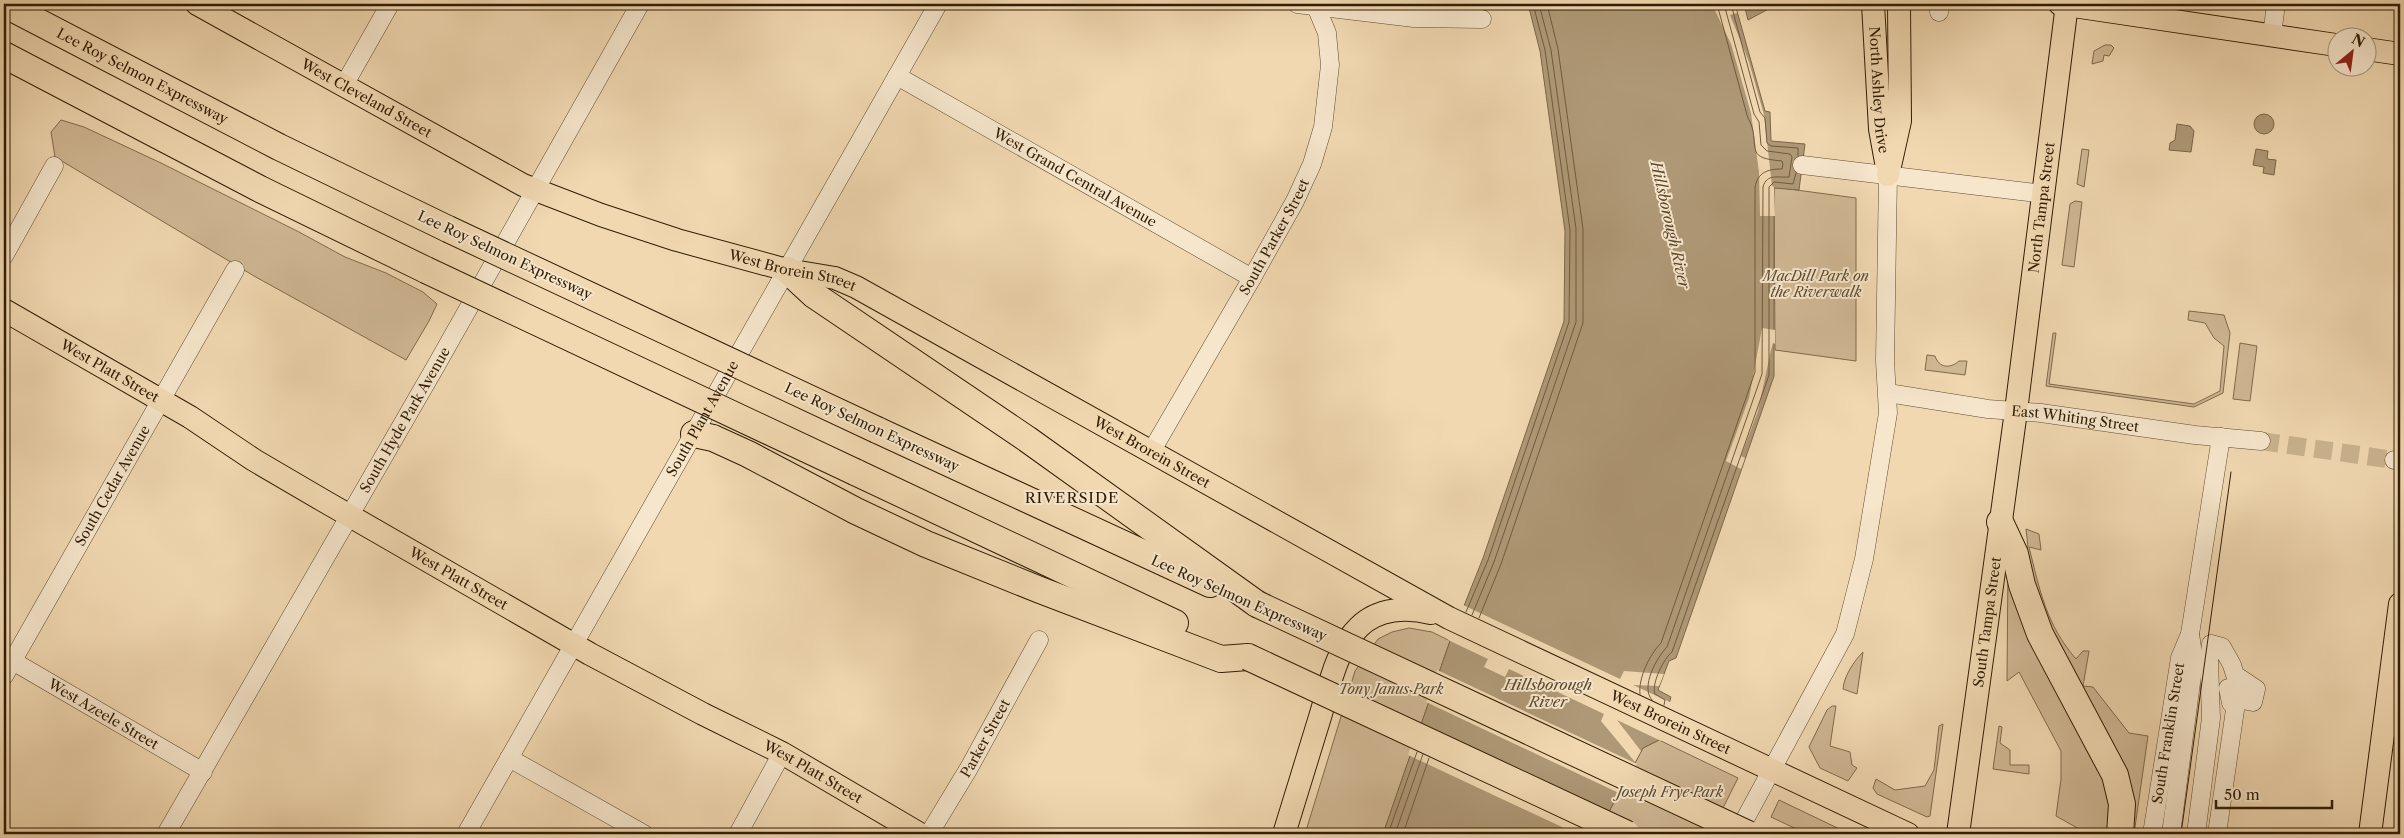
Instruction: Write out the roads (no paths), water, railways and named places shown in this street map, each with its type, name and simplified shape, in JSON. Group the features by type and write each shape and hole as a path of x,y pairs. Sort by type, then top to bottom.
{"highway":[{"name":"Lee Roy Selmon Expressway","path":"4,4 280,147 448,229 1149,557 1257,604 1748,834"},
{"path":"4,55 260,189 426,270 1627,834"},
{"path":"787,270 814,295 1027,439 1257,604"},
{"path":"694,434 713,438 748,454 885,525 983,568 1221,659 1248,657"},
{"path":"2000,522 2016,554 2027,601 2040,634 2115,775 2120,796 2121,826"}],"main road":[{"name":"West Cleveland Street","path":"198,4 509,179 536,191"},
{"name":"North Ashley Drive","path":"1874,4 1880,129 1888,175"},
{"path":"1888,175 1900,121 1899,4"},
{"path":"2065,4 2326,43"},
{"name":"North Tampa Street","path":"2016,411 2044,194 2065,4"},
{"path":"2376,50 2400,54"},
{"name":"West Brorein Street","path":"536,191 647,231 787,270 835,278 862,290 1449,618 1908,834"},
{"name":"West Platt Street","path":"4,310 162,401 254,460 573,644 703,714 782,753 920,834"},
{"name":"South Tampa Street","path":"1958,834 2016,411"},
{"path":"2370,834 2400,604"},
{"path":"1284,834 1336,665 1351,636 1368,620 1402,609 1413,609 1449,618"}],"street":[{"path":"343,86 390,4"},
{"name":"South Hyde Park Avenue","path":"166,834 536,191 640,4"},
{"name":"South Plant Avenue","path":"466,834 938,4"},
{"path":"1297,4 1414,18 1482,19"},
{"path":"2272,35 2276,4"},
{"name":"South Parker Street","path":"1151,452 1252,278 1301,188 1314,158 1323,127 1330,52 1327,33 1316,5"},
{"name":"West Grand Central Avenue","path":"897,76 1252,278"},
{"path":"1802,165 2044,194"},
{"path":"4,256 54,166"},
{"path":"1737,834 1761,766 1848,626 1855,602 1870,526 1888,413 1885,361 1888,175"},
{"name":"South Cedar Avenue","path":"7,665 162,401 236,270"},
{"name":"East Whiting Street","path":"1888,393 1988,409 2261,441"},
{"name":"South Franklin Street","path":"2152,834 2180,658 2190,634 2221,437"},
{"name":"South Franklin Street","path":"2171,834 2194,660 2190,634"},
{"name":"Parker Street","path":"929,834 969,768 1038,640"},
{"path":"2196,834 2211,718 2209,670 2211,644 2222,647 2235,675 2256,689 2253,702 2237,699 2238,688 2228,688 2231,703 2236,703 2217,834"},
{"name":"West Azeele Street","path":"7,665 203,772"},
{"path":"738,834 782,753"},
{"path":"510,758 644,834"}],"water":[{"name":"Hillsborough River","path":"1528,4 1735,4 1765,111 1770,112 1771,141 1805,144 1799,190 1774,188 1774,376 1676,658 1669,661 1658,690 1671,697 1659,740 1643,748 1597,834 1383,834 1450,641 1483,558 1564,321 1565,231 1540,51"},
{"path":"1744,4 1773,4 1774,6 1748,20"},
{"path":"2260,114 2268,114 2274,120 2274,128 2268,134 2260,134 2254,128 2254,120"},
{"path":"2177,124 2190,126 2194,131 2191,152 2169,150 2170,143 2175,140"},
{"path":"2256,149 2268,151 2267,159 2276,160 2274,175 2263,173 2264,167 2253,165"}],"tunnel":[{"path":"2261,441 2394,460"}],"tram line":[{"path":"2181,834 2231,472"}],"district":[{"name":"RIVERSIDE","path":"1072,498"}],"park label":[{"name":"MacDill Park on the Riverwalk","path":"1816,284"},
{"name":"Tony Janus Park","path":"1391,689"},
{"name":"Joseph Frye Park","path":"1670,792"}]}
